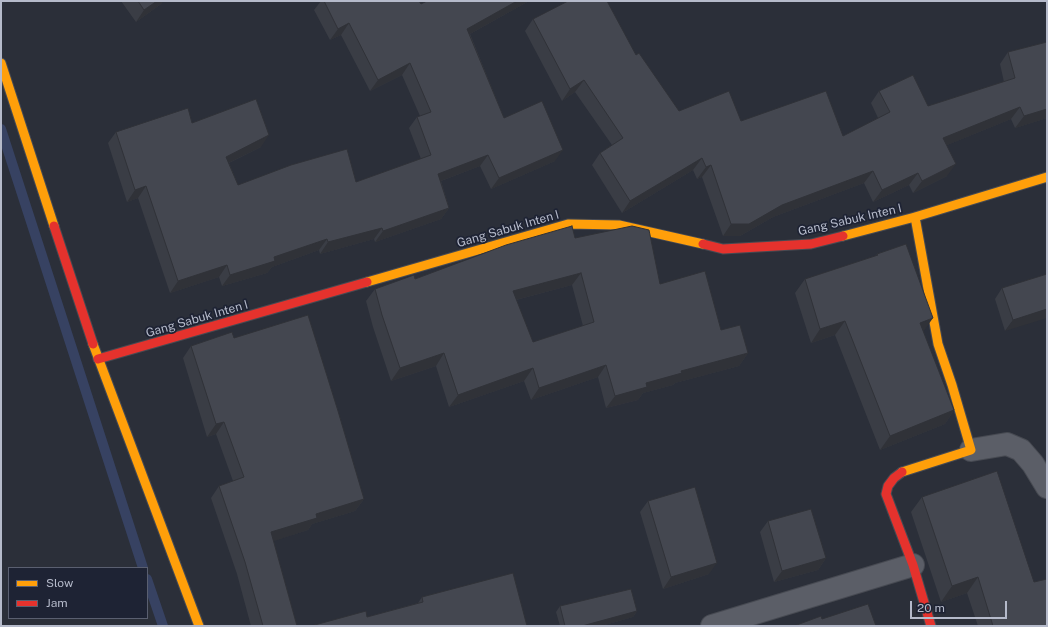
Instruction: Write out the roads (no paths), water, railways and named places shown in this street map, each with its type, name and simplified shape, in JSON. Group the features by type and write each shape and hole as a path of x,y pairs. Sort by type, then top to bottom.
{"street":[{"path":"1,63 98,360 199,626"},
{"name":"Gang Sabuk Inten I","path":"98,360 568,224 619,225 723,249 811,244 915,217 1047,177"},
{"path":"915,217 938,344 971,450"},
{"path":"932,626 913,565 886,494 888,486 894,478 902,472 971,450 1007,444 1021,450 1033,464 1047,488"},
{"path":"712,626 913,565"}],"waterway":[{"path":"1,129 143,567"},
{"path":"148,582 163,626"}]}
